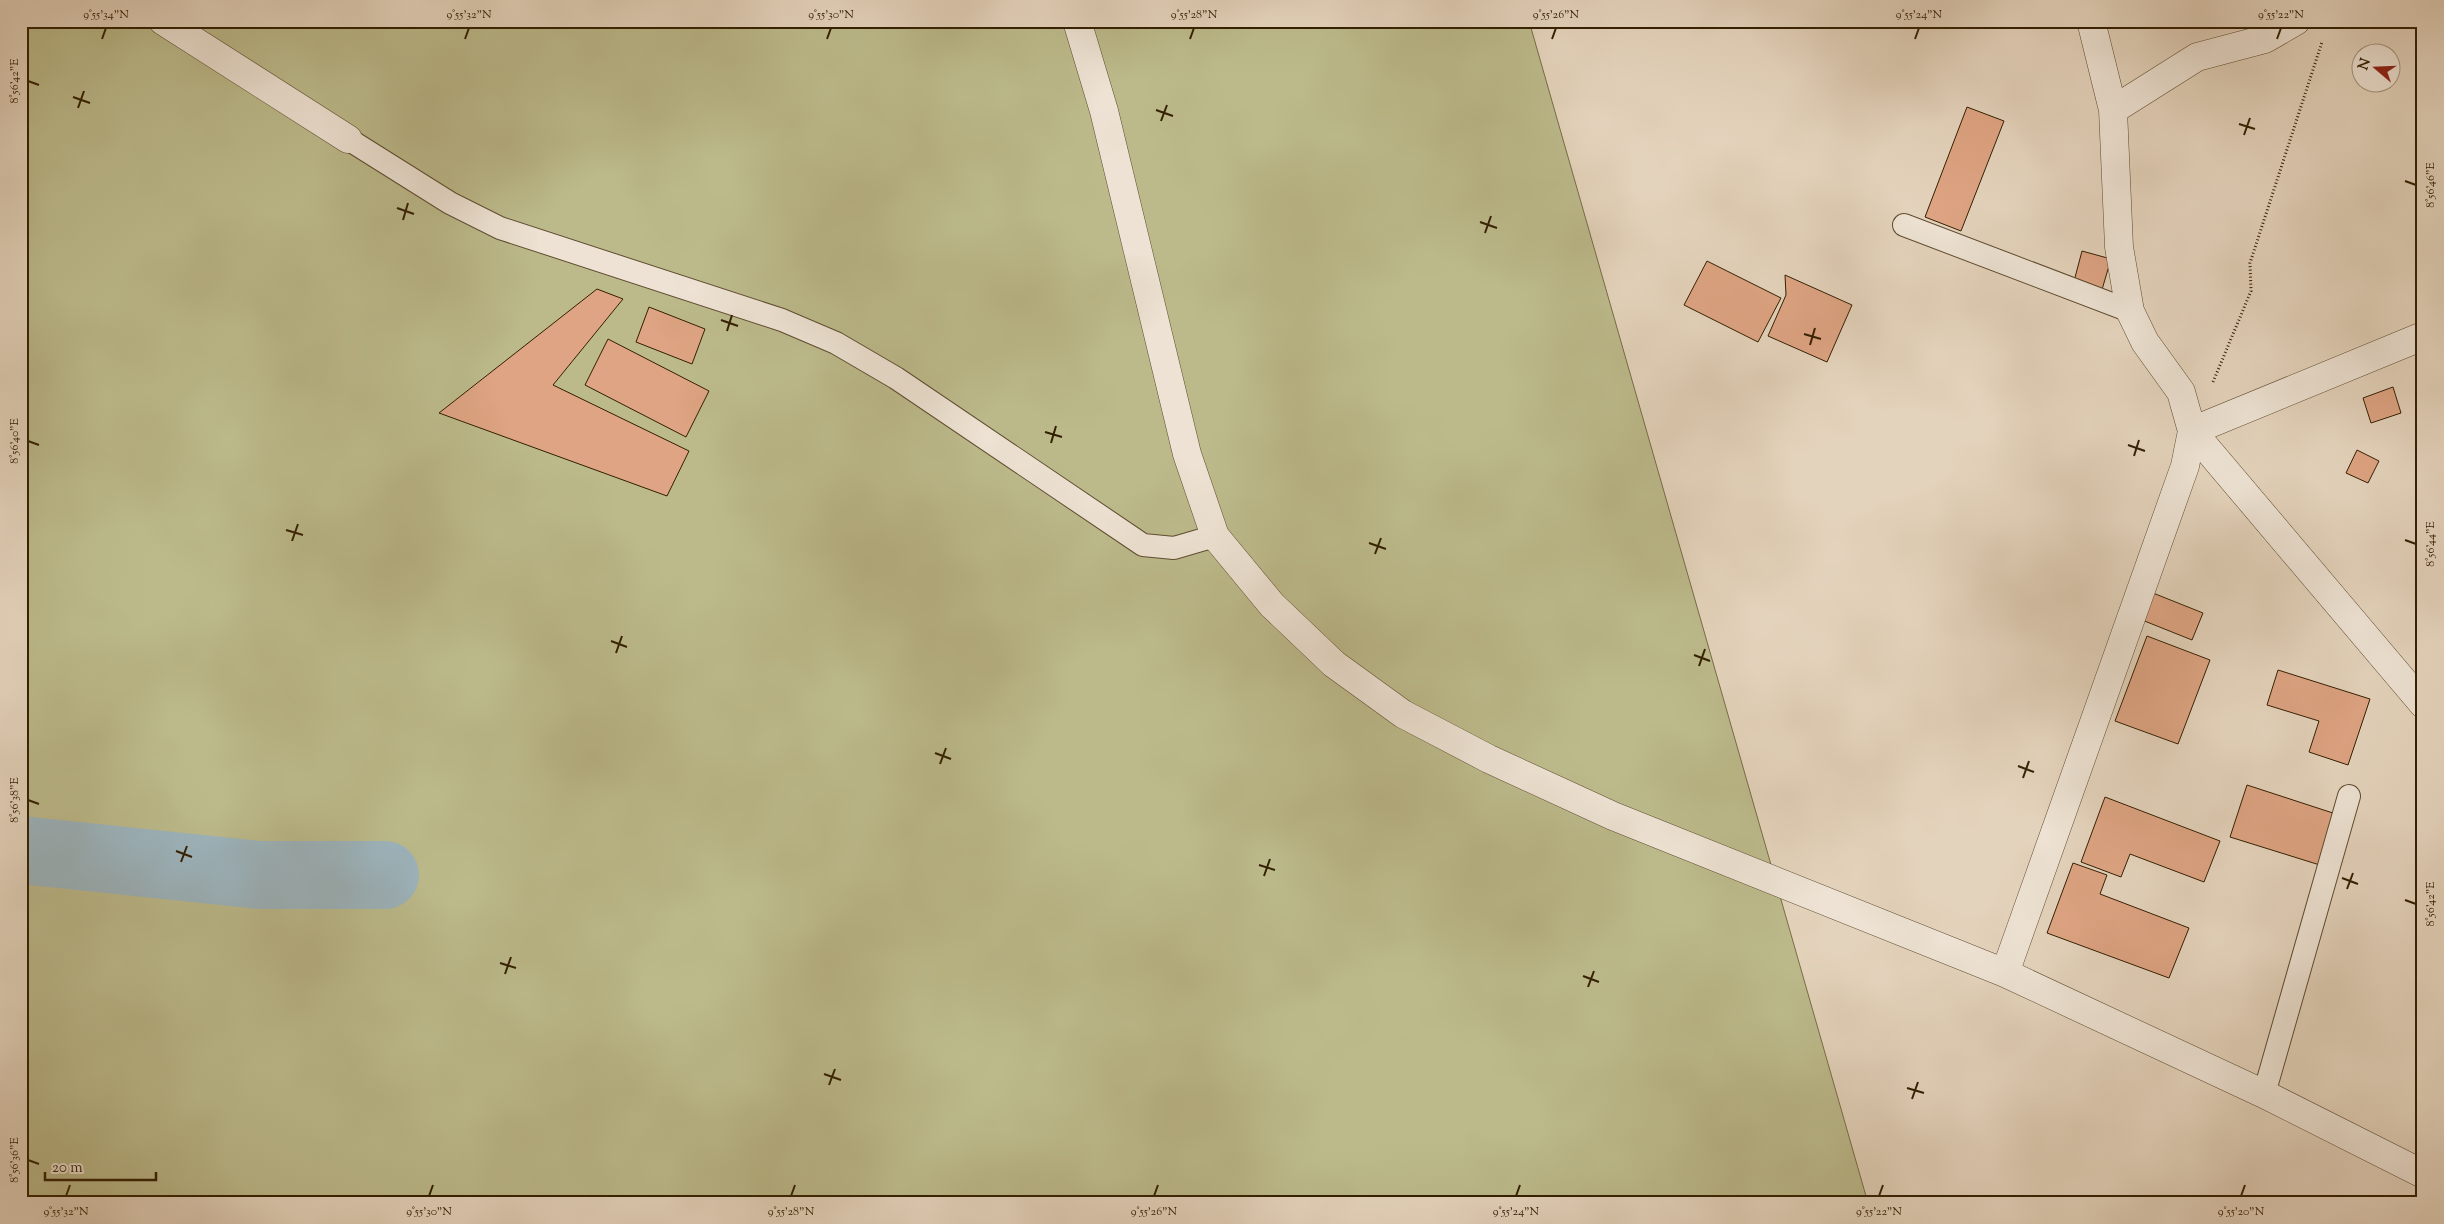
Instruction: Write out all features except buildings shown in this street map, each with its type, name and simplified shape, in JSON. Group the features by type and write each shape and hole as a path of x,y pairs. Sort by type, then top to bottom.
{"street":[{"path":"162,21 348,139"},
{"path":"1077,21 1104,112 1188,454 1214,536 1272,605 1334,664 1403,714 1489,759 1613,816 2005,973 2264,1094 2423,1174"},
{"path":"2091,21 2113,110 2119,247 2130,311 2146,342 2181,392 2192,430 2423,704"},
{"path":"2113,110 2197,57 2306,29"},
{"path":"2192,430 2423,336"},
{"path":"2005,973 2185,466 2192,430"}],"lane":[{"path":"348,139 450,203 500,228 782,320 836,343 896,378 1142,545 1174,548 1214,536"},
{"path":"1904,225 2130,311"},
{"path":"2264,1094 2349,796"}],"path":[{"path":"2192,430 2250,291 2250,263 2322,42 2306,29"}],"shaded area":[{"path":"21,21 1529,21 1868,1203 21,1203"}],"waterway":[{"path":"21,850 259,875 385,875"}]}
